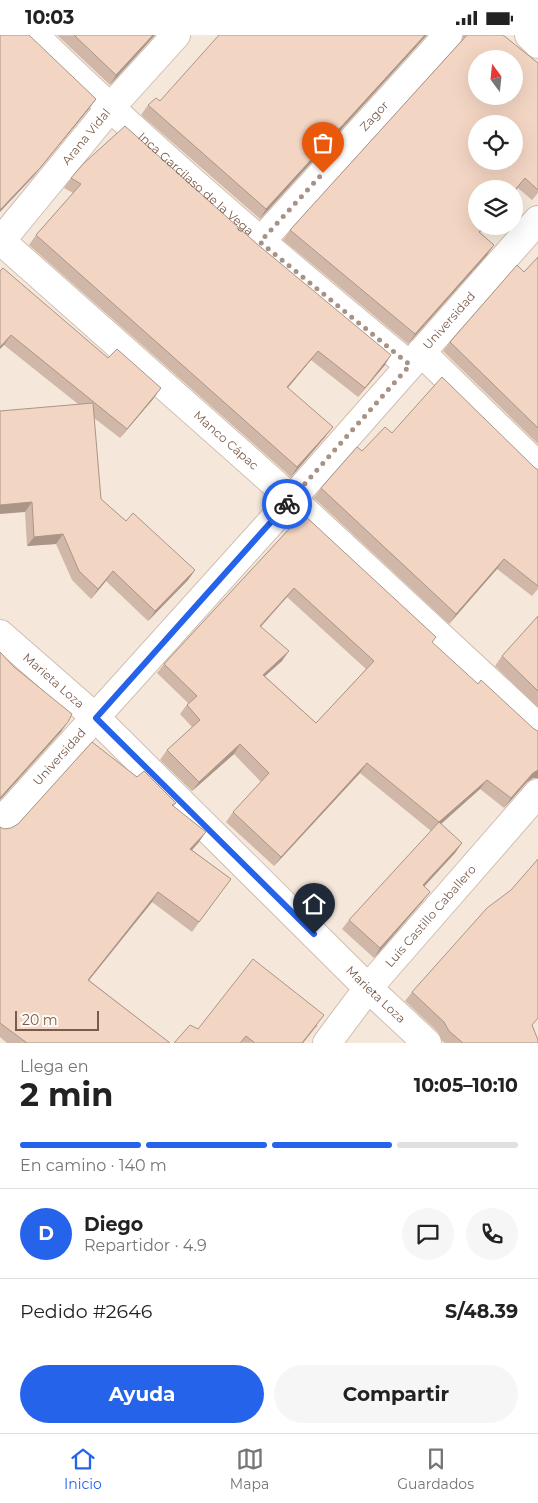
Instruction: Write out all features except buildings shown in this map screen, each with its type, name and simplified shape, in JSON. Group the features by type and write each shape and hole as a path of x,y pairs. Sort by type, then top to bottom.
{"street":[{"name":"Inca Garcilaso de la Vega","path":"34,35 110,108 260,242 415,358 538,466"},
{"name":"Arana Vidal","path":"0,241 110,108 176,35"},
{"name":"Zagor","path":"260,242 448,35"},
{"path":"529,35 538,44"},
{"name":"Universidad","path":"0,823 292,499 537,222"},
{"name":"Manco Cápac","path":"0,241 292,499 538,727"},
{"name":"Marieta Loza","path":"0,635 96,718 368,989 427,1043"},
{"name":"Luis Castillo Caballero","path":"327,1043 368,989 538,793"}],"shaded area":[{"path":"0,35 538,35 538,1043 0,1043"}],"way so far":[{"path":"287,504 410,365 260,242 323,173"}],"route":[{"path":"287,504 96,718 314,934"}]}
